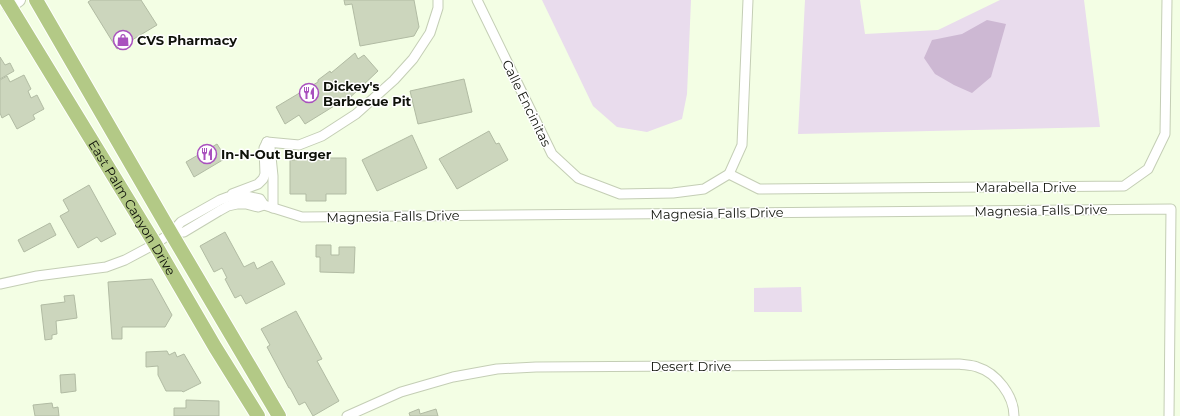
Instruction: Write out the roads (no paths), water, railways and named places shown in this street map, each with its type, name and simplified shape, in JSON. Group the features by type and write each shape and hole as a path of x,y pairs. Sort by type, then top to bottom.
{"main road":[{"name":"East Palm Canyon Drive","path":"36,0 170,233 279,416"},
{"name":"East Palm Canyon Drive","path":"11,2 155,244 214,348 258,416"}],"street":[{"path":"266,142 299,145 322,136 356,114 394,80 413,59 430,33 438,8 438,0"},
{"name":"Calle Encinitas","path":"477,0 552,154 578,178 620,194 673,193 704,190 729,174"},
{"path":"729,174 742,145 748,0"},
{"name":"Marabella Drive","path":"729,174 759,189 1124,186 1148,169 1165,134 1167,0"},
{"path":"226,198 235,192 261,182 265,174 264,148 266,142"},
{"path":"266,142 270,147 269,206"},
{"name":"Magnesia Falls Drive","path":"0,284 37,276 106,267 125,260 155,244 170,233 181,222 220,200 237,196 260,199 269,206 302,217 1171,209 1169,416"},
{"name":"Magnesia Falls Drive","path":"170,233 184,232 228,206 237,204 246,204 258,207 269,206"},
{"name":"Desert Drive","path":"347,416 401,392 453,377 497,369 536,367 959,364 978,367 994,376 1008,392 1014,409 1014,416"}],"place":[{"name":"CVS Pharmacy","path":"123,40"},
{"name":"Dickey's Barbecue Pit","path":"309,93"},
{"name":"In-N-Out Burger","path":"207,154"}]}
